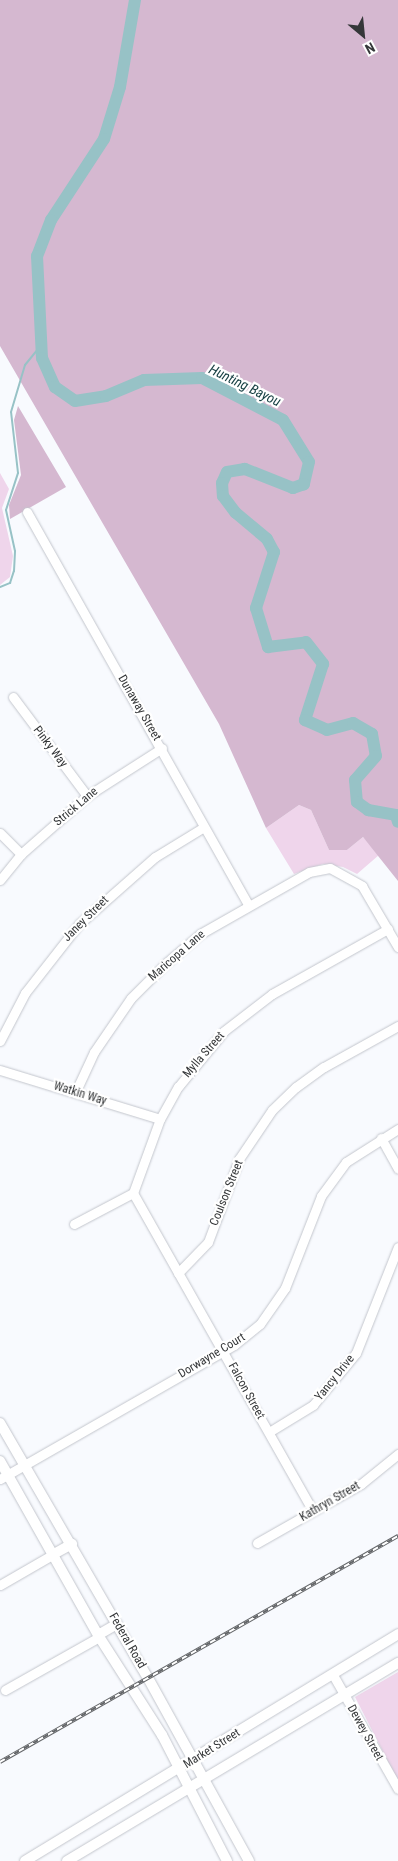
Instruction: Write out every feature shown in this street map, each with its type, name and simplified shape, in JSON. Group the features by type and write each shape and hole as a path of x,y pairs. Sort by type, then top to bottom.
{"main road":[{"name":"Federal Road","path":"0,1423 72,1544 249,1861"},
{"name":"Federal Road","path":"0,1461 4,1477 98,1636 180,1769 228,1861"},
{"path":"52,1556 72,1544"},
{"path":"98,1636 117,1624"},
{"name":"Market Street","path":"25,1861 180,1769 398,1634"},
{"name":"Market Street","path":"67,1861 398,1662"}],"street":[{"name":"Dunaway Street","path":"28,512 162,748 248,905"},
{"name":"Pinky Way","path":"13,697 87,796"},
{"name":"Strick Lane","path":"0,880 21,854 87,796 162,748"},
{"name":"Janey Street","path":"0,1041 25,993 48,960 79,924 154,857 204,827"},
{"path":"0,833 21,854"},
{"name":"Maricopa Lane","path":"74,1093 94,1052 131,998 200,934 309,872 326,869 350,876 362,886 388,929"},
{"path":"388,929 398,947"},
{"name":"Mylla Street","path":"133,1193 160,1119 188,1071 232,1024 272,994 388,929"},
{"name":"Coulson Street","path":"178,1273 208,1242 239,1159 272,1110 296,1087 324,1067 398,1026"},
{"name":"Watkin Way","path":"0,1070 160,1119"},
{"name":"Dorwayne Court","path":"4,1477 224,1351 260,1324 285,1288 326,1189 346,1162 398,1129"},
{"path":"382,1138 398,1169"},
{"path":"74,1224 133,1193"},
{"name":"Falcon Street","path":"133,1193 313,1511"},
{"name":"Yancy Drive","path":"269,1432 313,1405 356,1353 398,1247"},
{"name":"Kathryn Street","path":"257,1543 361,1484 398,1454"},
{"path":"0,1585 52,1556"},
{"path":"5,1690 98,1636"},
{"name":"Dewey Street","path":"333,1675 398,1789"}],"shaded area":[{"path":"0,0 398,0 398,881 363,837 347,850 329,850 311,810 299,805 266,828 219,724 0,346"},
{"path":"18,406 66,487 10,519 9,505 21,475 14,420"},
{"path":"0,473 9,489 2,508 13,556 10,577 0,585"},
{"path":"299,805 311,810 329,850 347,850 363,837 379,855 357,874 343,867 323,864 294,874 266,828"},
{"path":"398,1672 398,1781 355,1697"}],"waterway":[{"name":"Hunting Bayou","path":"135,0 120,87 104,139 51,220 37,256 42,358 55,387 75,401 106,396 144,380 202,378 283,420 309,462 304,484 293,488 245,469 227,472 222,483 223,496 236,513 267,539 274,552 256,608 268,647 306,642 323,664 305,720 327,730 353,723 372,734 376,756 355,780 357,802 368,810 396,815 398,822"},
{"path":"0,587 10,583 14,571 15,551 6,510 18,473 11,412 25,365 41,345"}],"railway":[{"path":"0,1762 398,1536"}]}
